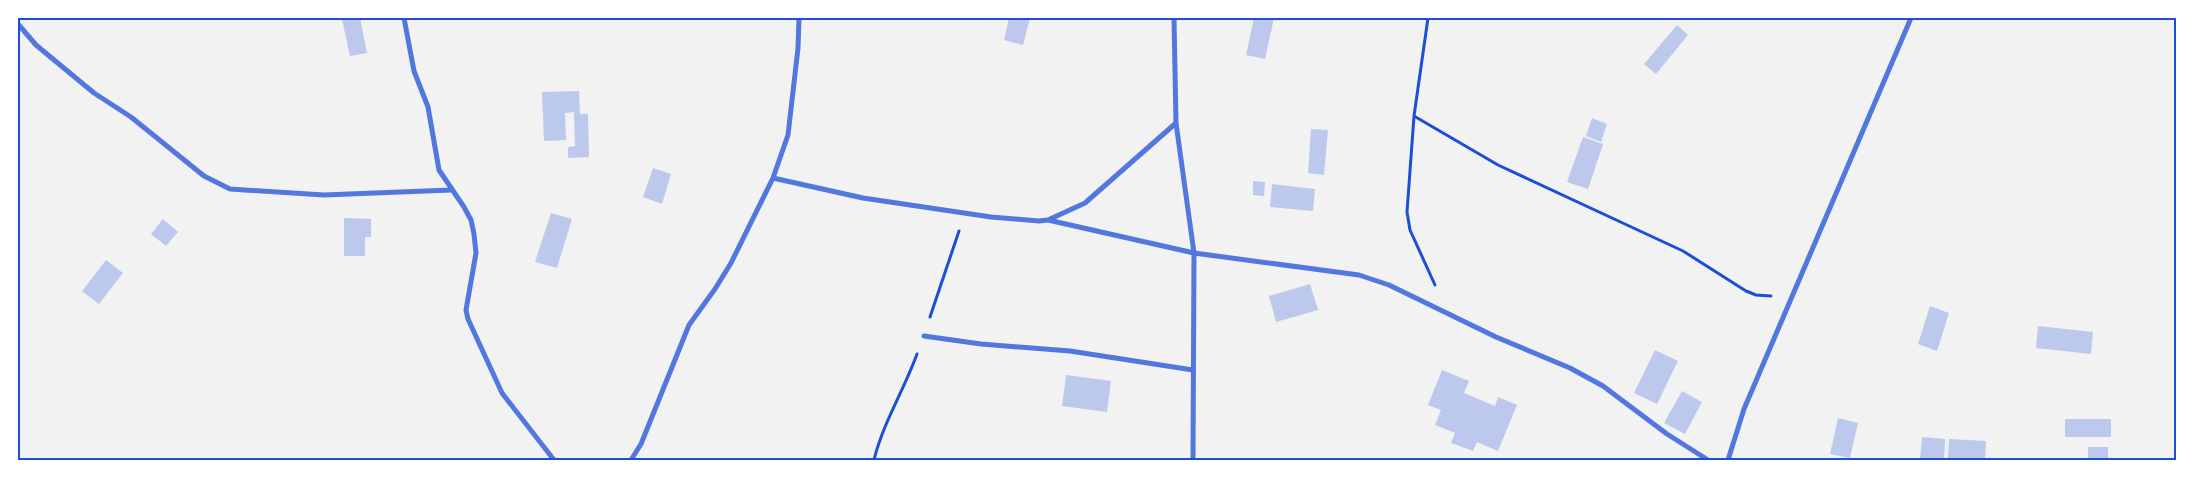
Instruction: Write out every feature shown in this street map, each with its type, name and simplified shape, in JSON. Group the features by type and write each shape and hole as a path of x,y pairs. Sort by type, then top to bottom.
{"street":[{"path":"404,18 414,71 428,107 440,170 467,214 474,234 476,253 466,310 468,319 502,393 554,460"},
{"path":"631,460 641,444 689,325 731,263 773,178 788,136 799,18"},
{"path":"1174,18 1176,123 1194,253 1193,460"},
{"path":"1728,460 1744,408 1911,18"},
{"path":"18,24 36,45 94,92 131,118 204,176 230,189 324,196 451,190"},
{"path":"1048,220 1085,203 1176,123"},
{"path":"773,178 863,198 1024,221 1048,220 1194,253 1359,275 1389,285 1496,337 1570,368 1603,386 1667,434 1708,460"},
{"path":"924,336 981,344 1070,351 1194,370"}],"path":[{"path":"1428,18 1414,116 1407,212 1410,230 1446,312"},
{"path":"1414,116 1498,165 1683,251 1756,295 1791,296"}],"building":[{"path":"360,18 367,53 350,56 342,19"},
{"path":"1009,18 1030,18 1023,45 1004,40"},
{"path":"1254,18 1274,18 1265,59 1246,55"},
{"path":"1677,25 1688,35 1656,74 1644,64"},
{"path":"579,91 580,114 588,114 589,157 568,158 568,147 575,146 574,112 565,113 566,140 544,141 542,92"},
{"path":"1592,118 1607,124 1601,142 1586,136"},
{"path":"1311,129 1328,130 1324,175 1308,173"},
{"path":"1583,137 1603,144 1588,189 1567,182"},
{"path":"653,168 671,174 662,204 643,197"},
{"path":"1253,181 1265,182 1264,196 1253,195"},
{"path":"1272,184 1315,189 1313,211 1270,207"},
{"path":"551,213 572,219 557,268 535,262"},
{"path":"344,218 371,219 371,237 365,237 365,256 344,256"},
{"path":"163,219 178,232 166,246 151,234"},
{"path":"106,260 123,273 99,304 82,291"},
{"path":"1310,284 1318,310 1276,322 1269,296"},
{"path":"1930,306 1949,313 1937,351 1918,344"},
{"path":"2038,326 2093,332 2091,354 2036,348"},
{"path":"1655,350 1678,361 1657,404 1634,393"},
{"path":"1442,370 1469,381 1464,393 1495,406 1498,397 1517,405 1498,451 1477,442 1473,451 1451,443 1455,433 1435,425 1441,410 1428,405"},
{"path":"1066,375 1111,381 1107,412 1062,406"},
{"path":"1682,391 1702,402 1685,434 1664,423"},
{"path":"1838,418 1858,423 1850,458 1830,454"},
{"path":"2065,419 2111,419 2111,437 2065,437"},
{"path":"1922,437 1945,439 1944,460 1920,460"},
{"path":"1949,439 1986,441 1985,460 1948,460"},
{"path":"2088,447 2108,447 2108,460 2088,460"}]}
